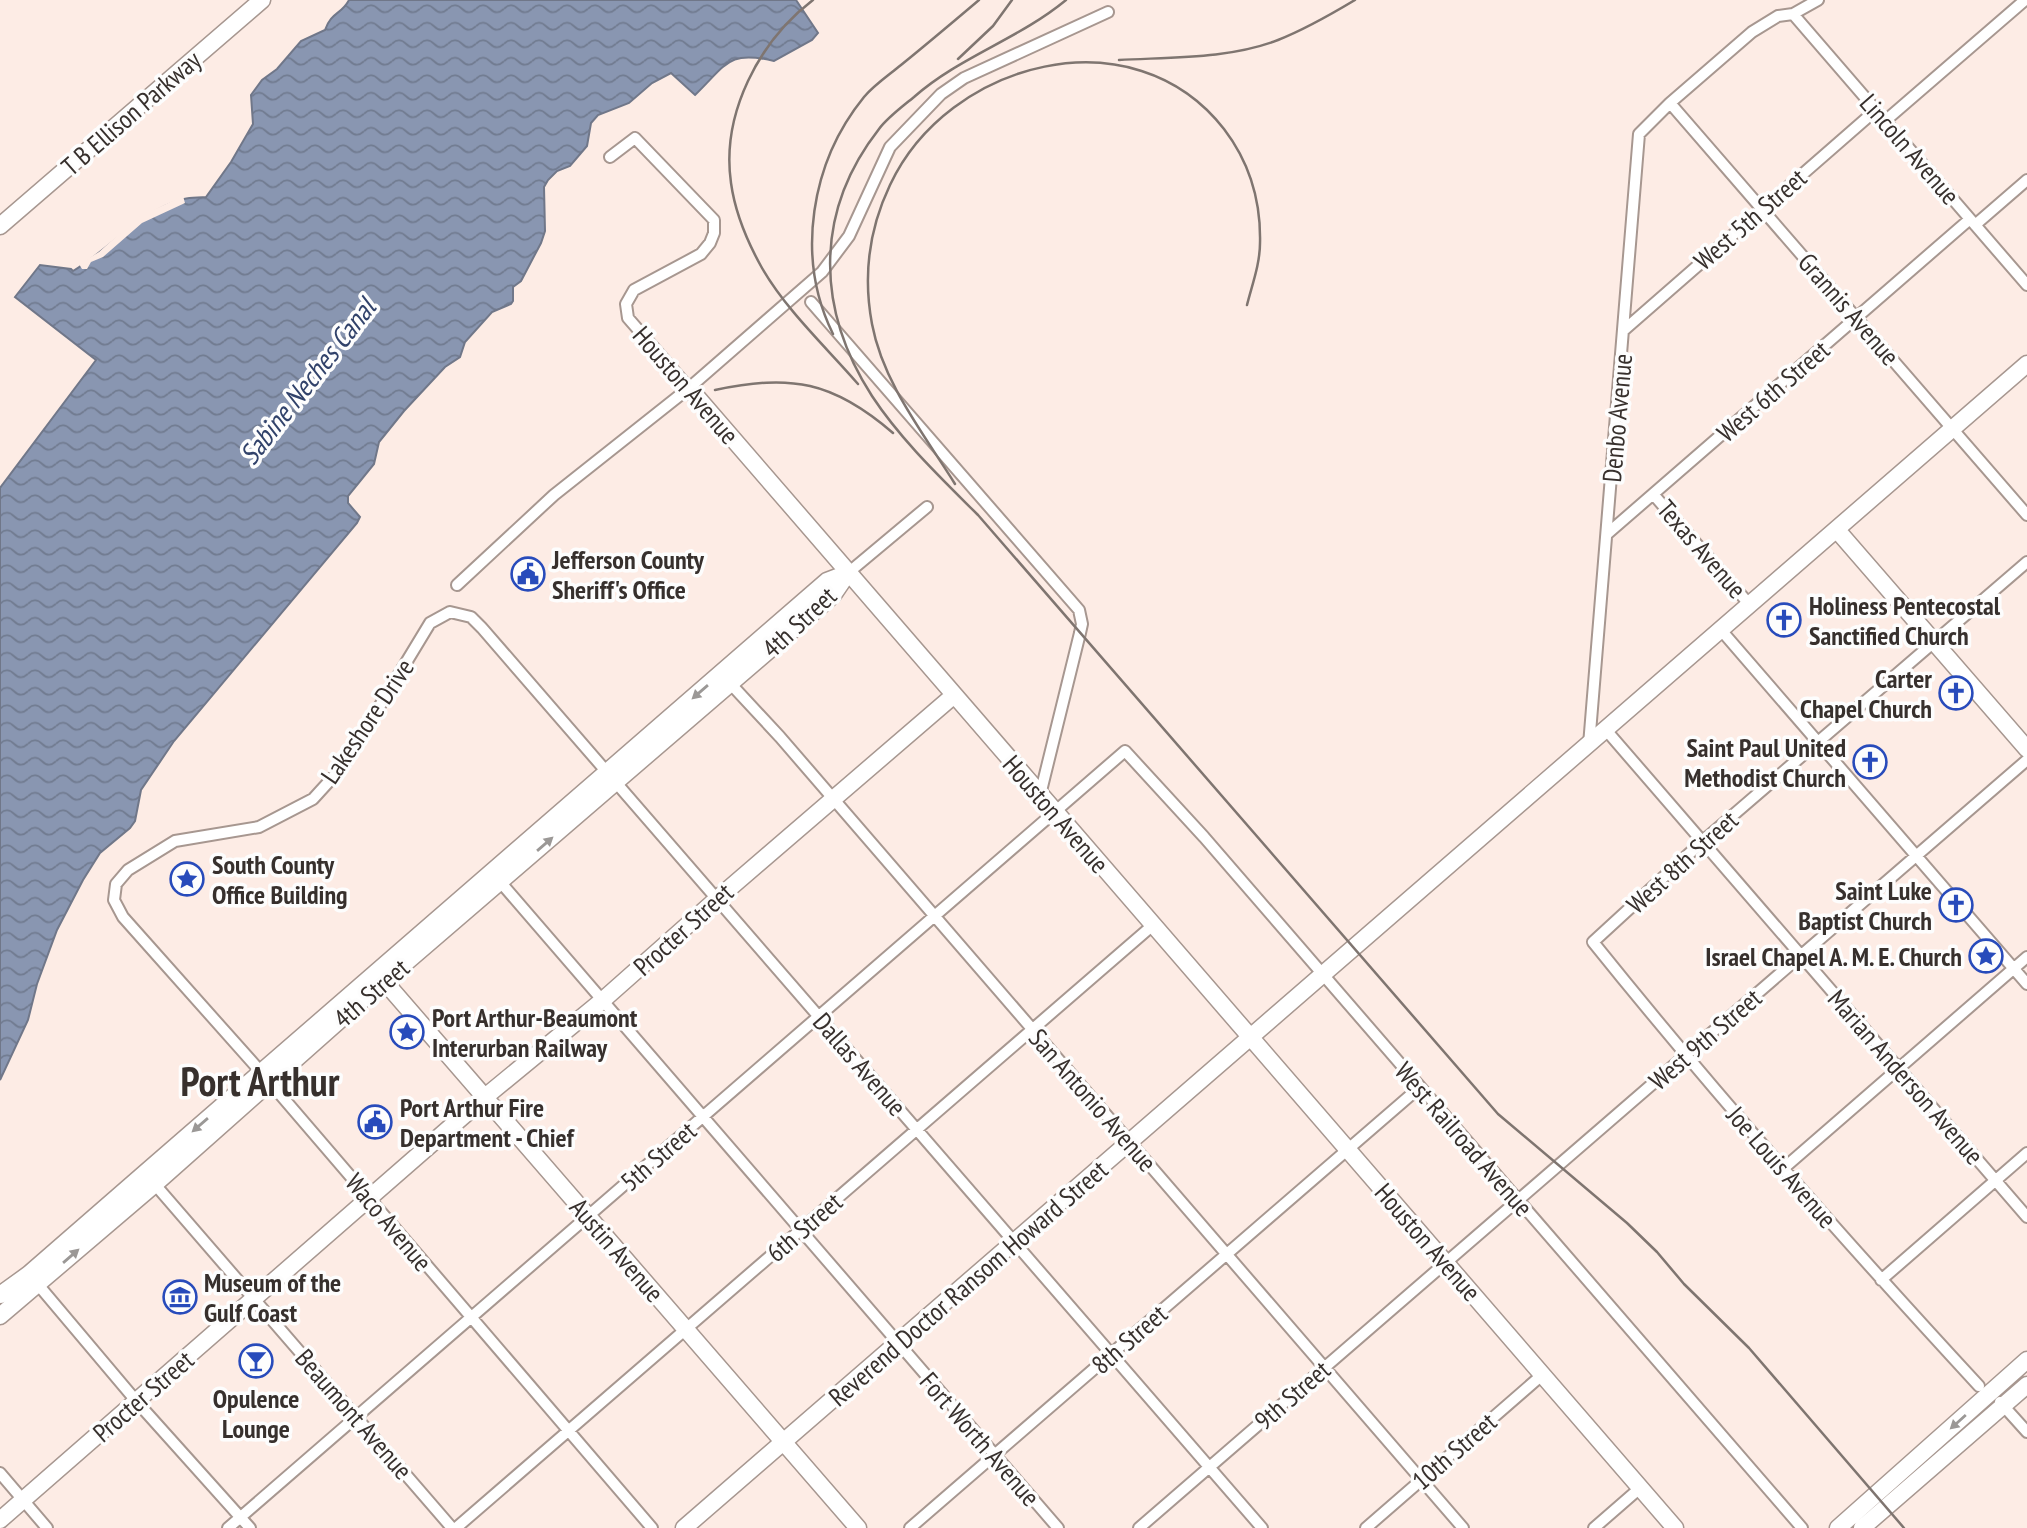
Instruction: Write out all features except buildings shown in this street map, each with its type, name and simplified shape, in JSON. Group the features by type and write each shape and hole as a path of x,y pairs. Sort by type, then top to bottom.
{"street":[{"name":"T B Ellison Parkway","path":"0,226 262,0"},
{"name":"Denbo Avenue","path":"1589,745 1639,134 1670,103 1752,32 1778,16 1793,14 1818,0"},
{"path":"1885,121 2025,0"},
{"path":"457,585 554,495 689,388 822,272 849,236 890,147 941,94 964,78 1108,12"},
{"name":"Lincoln Avenue","path":"1793,14 2027,285"},
{"name":"Grannis Avenue","path":"1670,103 2027,515"},
{"name":"West 5th Street","path":"1624,330 1876,110"},
{"name":"Houston Avenue","path":"610,158 635,138 714,220 714,233 701,254 634,290 626,304 628,318 1675,1528"},
{"name":"West 6th Street","path":"1607,534 1856,318 2027,180"},
{"path":"811,302 1079,610 1082,624 1040,795"},
{"name":"Reverend Doctor Ransom Howard Street","path":"684,1528 2027,364"},
{"name":"Texas Avenue","path":"1653,494 1750,605"},
{"path":"848,573 928,508"},
{"path":"1837,530 2027,748"},
{"name":"West 8th Street","path":"1593,943 1703,841 2027,562"},
{"name":"4th Street","path":"0,1316 33,1279 726,678 827,581 848,573"},
{"name":"Dallas Avenue","path":"450,612 471,617 482,628 1262,1528"},
{"name":"Lakeshore Drive","path":"123,918 114,900 116,884 128,870 176,841 259,827 313,799 344,765 430,623 450,612"},
{"name":"Texas Avenue","path":"1721,630 2027,984"},
{"name":"San Antonio Avenue","path":"726,678 1463,1528"},
{"name":"Procter Street","path":"0,1520 485,1097 603,1000 832,798 953,696"},
{"name":"Marian Anderson Avenue","path":"1606,730 2027,1217"},
{"name":"West Railroad Avenue","path":"1055,812 1125,751 1204,837 1802,1528"},
{"name":"West 9th Street","path":"1445,1262 1593,1138 2027,760"},
{"name":"5th Street","path":"228,1528 1055,812"},
{"name":"Fort Worth Avenue","path":"496,877 1058,1528"},
{"name":"Waco Avenue","path":"123,918 265,1077 652,1528"},
{"name":"6th Street","path":"454,1528 1153,925"},
{"name":"Joe Louis Avenue","path":"1593,943 1685,1056 1881,1280 1984,1390 2004,1405 2027,1432"},
{"path":"1784,1168 2027,957"},
{"name":"Austin Avenue","path":"381,976 858,1528"},
{"path":"1348,1150 1420,1087"},
{"name":"8th Street","path":"910,1528 1348,1150"},
{"path":"1881,1280 2027,1153"},
{"name":"Beaumont Avenue","path":"150,1179 454,1528"},
{"name":"9th Street","path":"1139,1528 1445,1262"},
{"path":"33,1279 137,1402 250,1528"},
{"name":"4th Street","path":"0,1295 33,1279"},
{"path":"1838,1528 1984,1390 2027,1360"},
{"name":"10th Street","path":"1366,1528 1542,1375"},
{"path":"1862,1528 2027,1385"},
{"path":"0,1473 47,1528"},
{"path":"1594,1528 1640,1488"}],"water":[{"name":"Sabine Neches Canal","path":"349,0 796,0 818,33 812,40 774,61 747,57 729,62 695,95 671,73 652,83 629,103 598,115 591,123 587,146 570,166 557,171 544,187 545,231 521,281 513,287 511,304 492,312 465,342 460,357 445,367 379,442 374,464 348,496 348,503 360,517 357,523 174,741 141,790 135,821 100,853 83,880 57,930 37,984 28,1020 0,1080 0,488 96,360 15,297 40,265 73,271 140,221 168,204 206,197 253,124 251,95 262,80 277,69 301,41 325,30 330,20"}],"pier":[{"path":"183,196 185,203 142,223 103,257 91,262 87,269 82,269 79,264 99,252 138,217"}],"railway":[{"path":"813,0 776,36 748,81 732,131 729,157 731,183 747,238 772,284 795,314 858,384"},
{"path":"833,334 821,304 814,274 812,242 814,211 831,151 864,97 979,0"},
{"path":"958,59 993,26 1012,0"},
{"path":"1066,0 1029,26 932,83 887,120 858,161 843,194 833,227 830,261 832,295 840,329 872,396 908,443 978,515 1498,1114 1627,1223 1657,1252 1684,1284 1749,1348 1904,1528"},
{"path":"1119,60 1240,51 1278,40 1355,0"},
{"path":"955,484 906,407 885,367 872,324 868,288 873,236 890,185 917,142 954,107 997,82 1045,67 1094,63 1142,71 1186,93 1224,129 1241,155 1252,183 1260,227 1260,251 1247,305"},
{"path":"715,390 766,383 810,386 851,402 893,433"}],"place":[{"name":"Jefferson County Sheriff's Office","path":"528,574"},
{"name":"Holiness Pentecostal Sanctified Church","path":"1784,620"},
{"name":"Carter Chapel Church","path":"1956,693"},
{"name":"Saint Paul United Methodist Church","path":"1870,762"},
{"name":"South County Office Building","path":"187,879"},
{"name":"Saint Luke Baptist Church","path":"1956,905"},
{"name":"Israel Chapel A. M. E. Church","path":"1986,956"},
{"name":"Port Arthur-Beaumont Interurban Railway","path":"407,1032"},
{"name":"Port Arthur Fire Department - Chief","path":"375,1122"},
{"name":"Museum of the Gulf Coast","path":"180,1297"},
{"name":"Opulence Lounge","path":"256,1361"}],"district":[{"name":"Port Arthur","path":"260,1081"}]}
